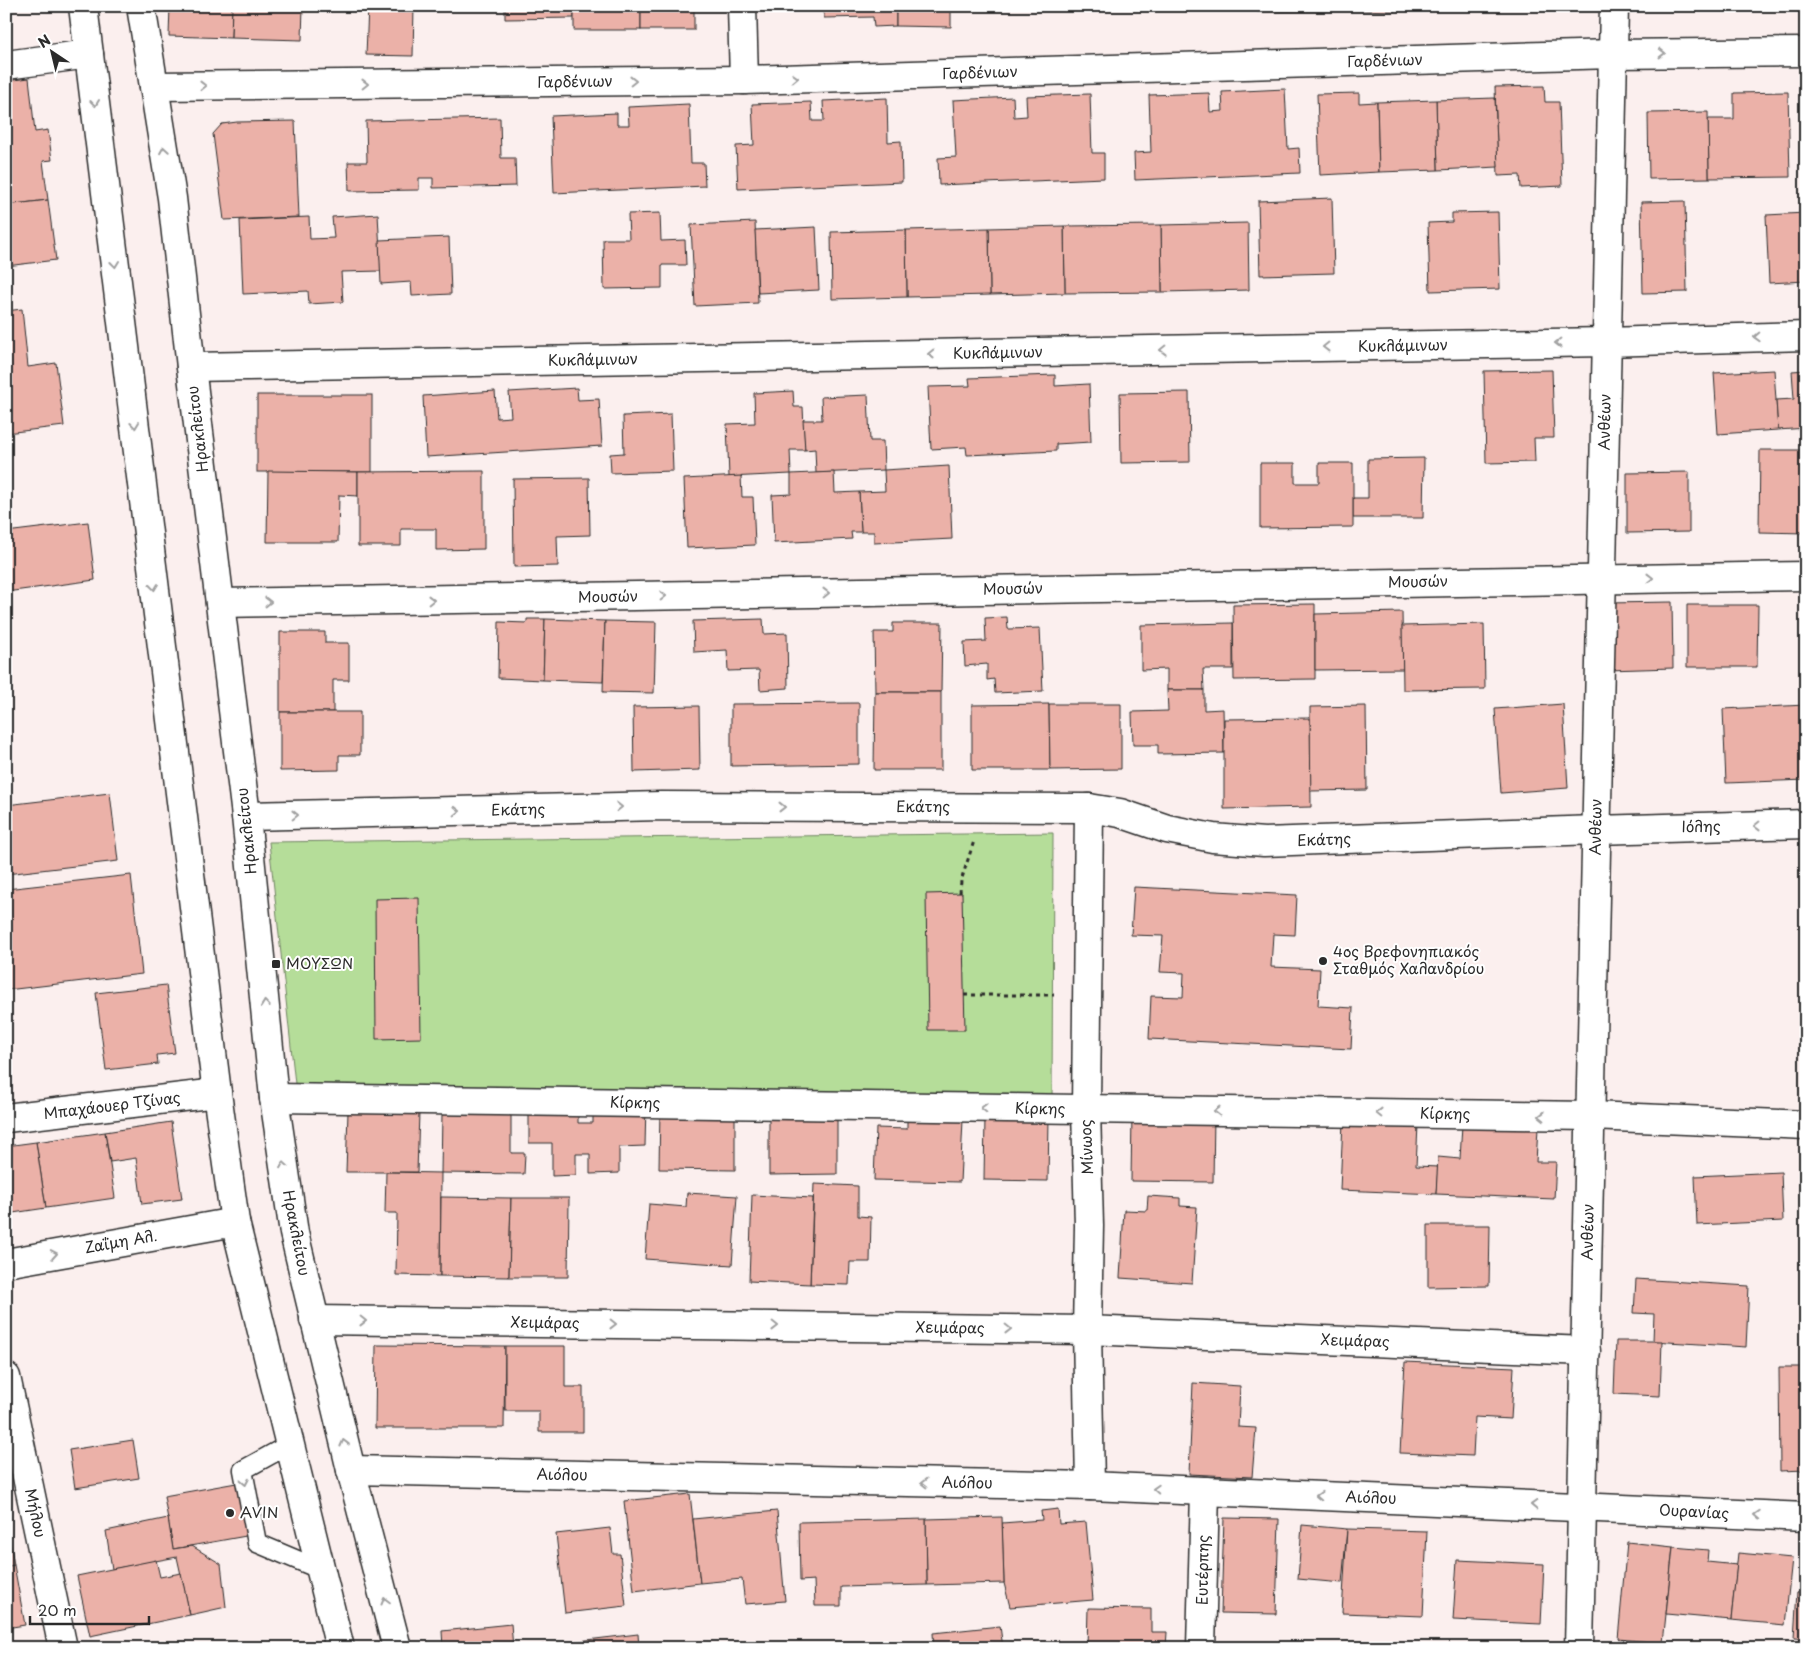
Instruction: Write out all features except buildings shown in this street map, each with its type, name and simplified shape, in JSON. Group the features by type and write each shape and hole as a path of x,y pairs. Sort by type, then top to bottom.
{"street":[{"path":"83,6 217,1093 235,1222 321,1570 336,1647"},
{"name":"Ηρακλείτου","path":"141,6 172,198 246,816 274,1098 294,1233 351,1470 397,1648"},
{"path":"742,6 744,80"},
{"name":"Ανθέων","path":"1579,1648 1614,6"},
{"name":"Γαρδένιων","path":"154,86 744,80 1613,54 1806,52"},
{"path":"6,65 89,54"},
{"name":"Κυκλάμινων","path":"191,367 1607,342 1806,336"},
{"name":"Μουσών","path":"220,603 1806,576"},
{"name":"Εκάτης","path":"246,816 661,806 1089,808 1120,813 1167,829 1212,838 1264,842 1596,830"},
{"name":"Μίνωος","path":"1089,808 1086,1109 1089,1226 1087,1330 1090,1486"},
{"name":"Ιόλης","path":"1596,830 1806,824"},
{"name":"Μπαχάουερ Τζίνας","path":"6,1118 217,1093"},
{"name":"Κίρκης","path":"274,1098 1591,1116 1806,1125"},
{"name":"Ζαΐμη Αλ.","path":"6,1263 235,1222"},
{"name":"Χειμάρας","path":"314,1320 1087,1330 1586,1351"},
{"name":"Μήλου","path":"6,1377 64,1648"},
{"name":"Αιόλου","path":"351,1470 1090,1486 1582,1506"},
{"name":"Ευτέρπης","path":"1201,1648 1205,1491"},
{"name":"Ουρανίας","path":"1582,1506 1806,1517"}],"lane":[{"path":"290,1444 243,1470 257,1543 321,1570"}],"path":[{"path":"960,893 961,881 985,808"},
{"path":"964,995 1087,996"}],"green space":[{"path":"1053,833 1052,1103 296,1093 269,842"}],"place":[{"name":"4ος Βρεφονηπιακός Σταθμός Χαλανδρίου","path":"1323,961"},
{"name":"ΜΟΥΣΩΝ","path":"276,964"},
{"name":"AVIN","path":"230,1513"}]}
